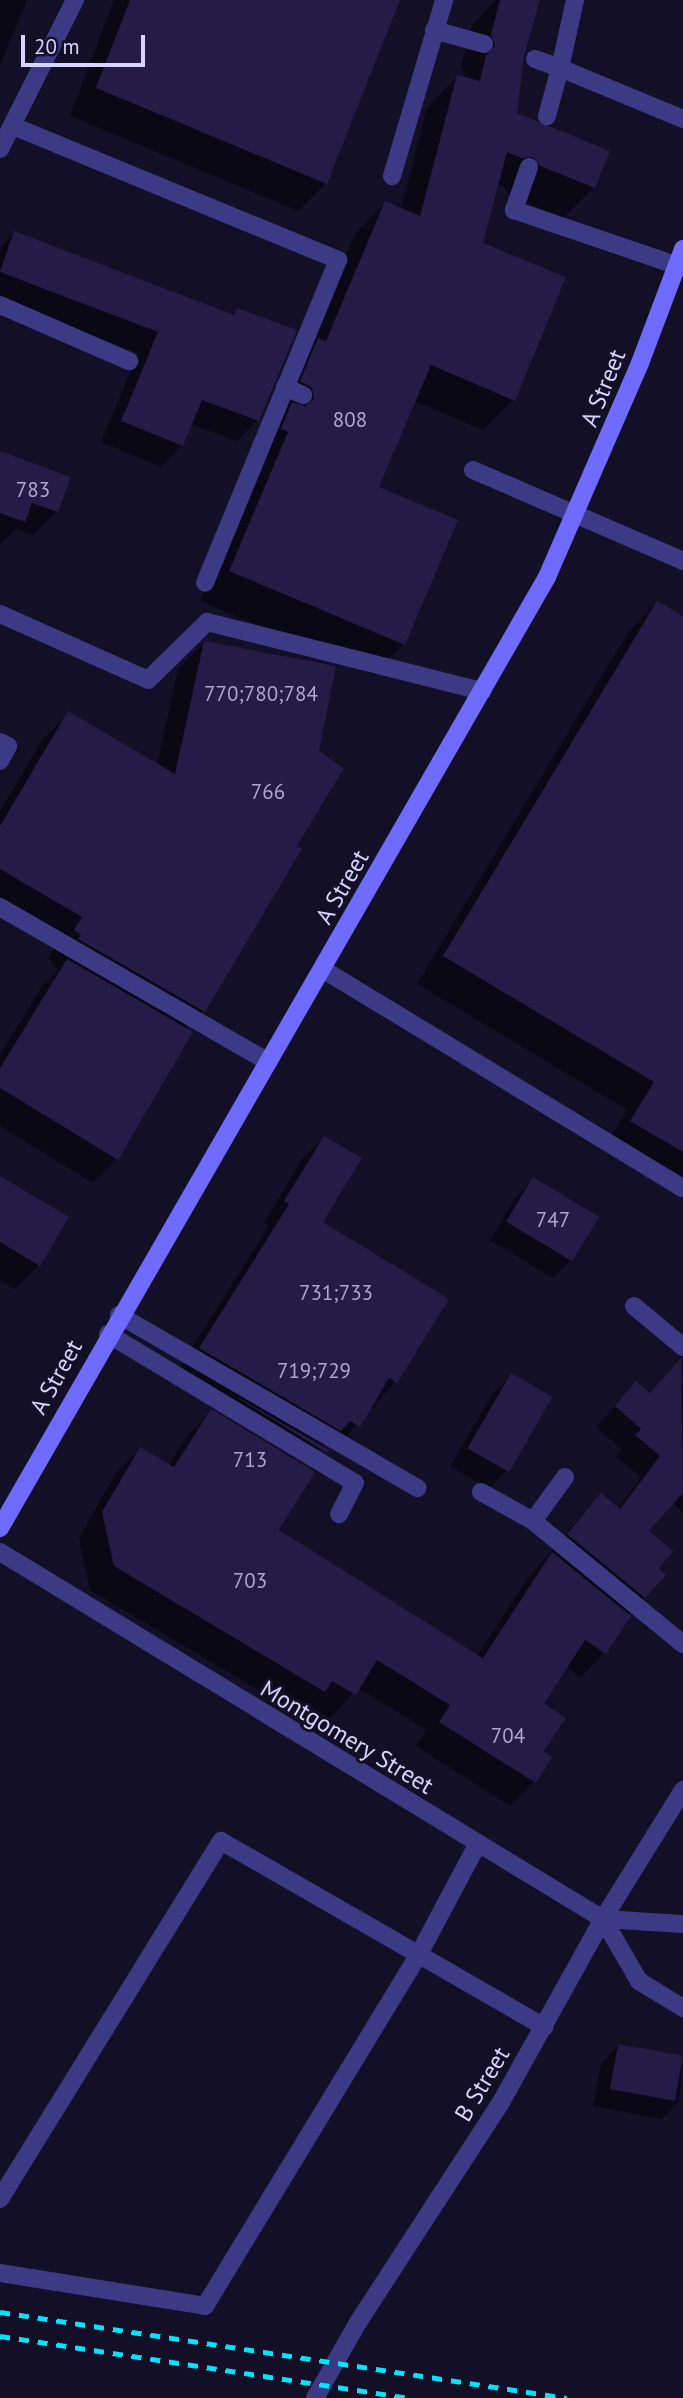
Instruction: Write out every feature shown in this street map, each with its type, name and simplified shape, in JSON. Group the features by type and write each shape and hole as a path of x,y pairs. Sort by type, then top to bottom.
{"main road":[{"name":"A Street","path":"0,1528 108,1334 324,970 482,691 576,514 680,257"}],"street":[{"path":"0,149 75,0"},
{"path":"391,176 444,0"},
{"path":"547,116 575,0"},
{"path":"434,30 484,44"},
{"path":"535,59 683,118"},
{"path":"13,126 338,260 205,583"},
{"path":"529,167 514,210 680,257"},
{"path":"0,305 129,361"},
{"path":"285,387 303,395"},
{"path":"473,470 683,561"},
{"path":"0,614 148,680 207,622 482,691"},
{"path":"0,742 8,746 0,761"},
{"path":"0,907 268,1062"},
{"path":"324,970 683,1188"},
{"path":"634,1306 683,1347"},
{"path":"119,1315 417,1488"},
{"path":"108,1334 355,1483 339,1514"},
{"path":"533,1521 565,1476"},
{"path":"481,1492 533,1521 683,1644"},
{"name":"Montgomery Street","path":"0,1552 477,1845 603,1919 683,1924"},
{"name":"B Street","path":"315,2398 544,2027 603,1919 683,1790"},
{"path":"0,2199 220,1841 544,2027"},
{"path":"0,2273 205,2306 418,1956 477,1845"},
{"path":"603,1919 639,1981 683,2008"}],"building":[{"path":"130,0 400,0 327,184 96,88"},
{"path":"500,0 540,0 524,56 517,113 610,151 595,188 540,166 533,157 522,158 507,152 483,243 566,277 515,401 431,365 379,487 458,520 405,645 229,571 288,432 281,429 292,402 305,406 314,399 312,388 300,381 318,338 326,341 385,201 420,216 457,75 480,81 486,55 495,46 491,35"},
{"path":"14,231 234,315 237,308 297,330 259,421 202,400 183,446 121,421 158,332 0,272"},
{"path":"0,451 71,477 58,512 32,503 25,522 0,513"},
{"path":"657,601 683,616 683,1152 630,1121 654,1082 443,956"},
{"path":"204,641 336,666 319,751 344,768 297,846 302,849 205,1012 78,939 81,935 74,930 82,917 0,869 0,826 68,711 175,774"},
{"path":"67,959 193,1032 118,1160 0,1088 0,1068"},
{"path":"324,1136 362,1158 323,1222 449,1299 397,1383 389,1378 360,1427 350,1421 341,1431 199,1348 289,1204 284,1201"},
{"path":"0,1176 69,1217 40,1266 0,1242"},
{"path":"533,1177 599,1217 572,1261 506,1222"},
{"path":"681,1358 683,1493 649,1531 673,1551 659,1568 666,1575 645,1598 567,1534 601,1493 620,1509 660,1456 635,1435 641,1429 615,1406 636,1381 650,1393"},
{"path":"511,1373 553,1397 509,1472 467,1448"},
{"path":"223,1389 329,1450 327,1453"},
{"path":"211,1409 315,1472 279,1530 483,1658 552,1552 631,1616 606,1654 585,1640 544,1704 566,1718 544,1751 552,1757 536,1783 439,1722 450,1705 377,1660 356,1695 332,1681 325,1692 114,1566 102,1512 140,1447 174,1467"},
{"path":"618,2044 683,2055 675,2101 610,2089"}],"railway":[{"path":"0,2312 567,2398"},
{"path":"0,2336 412,2398"}]}
